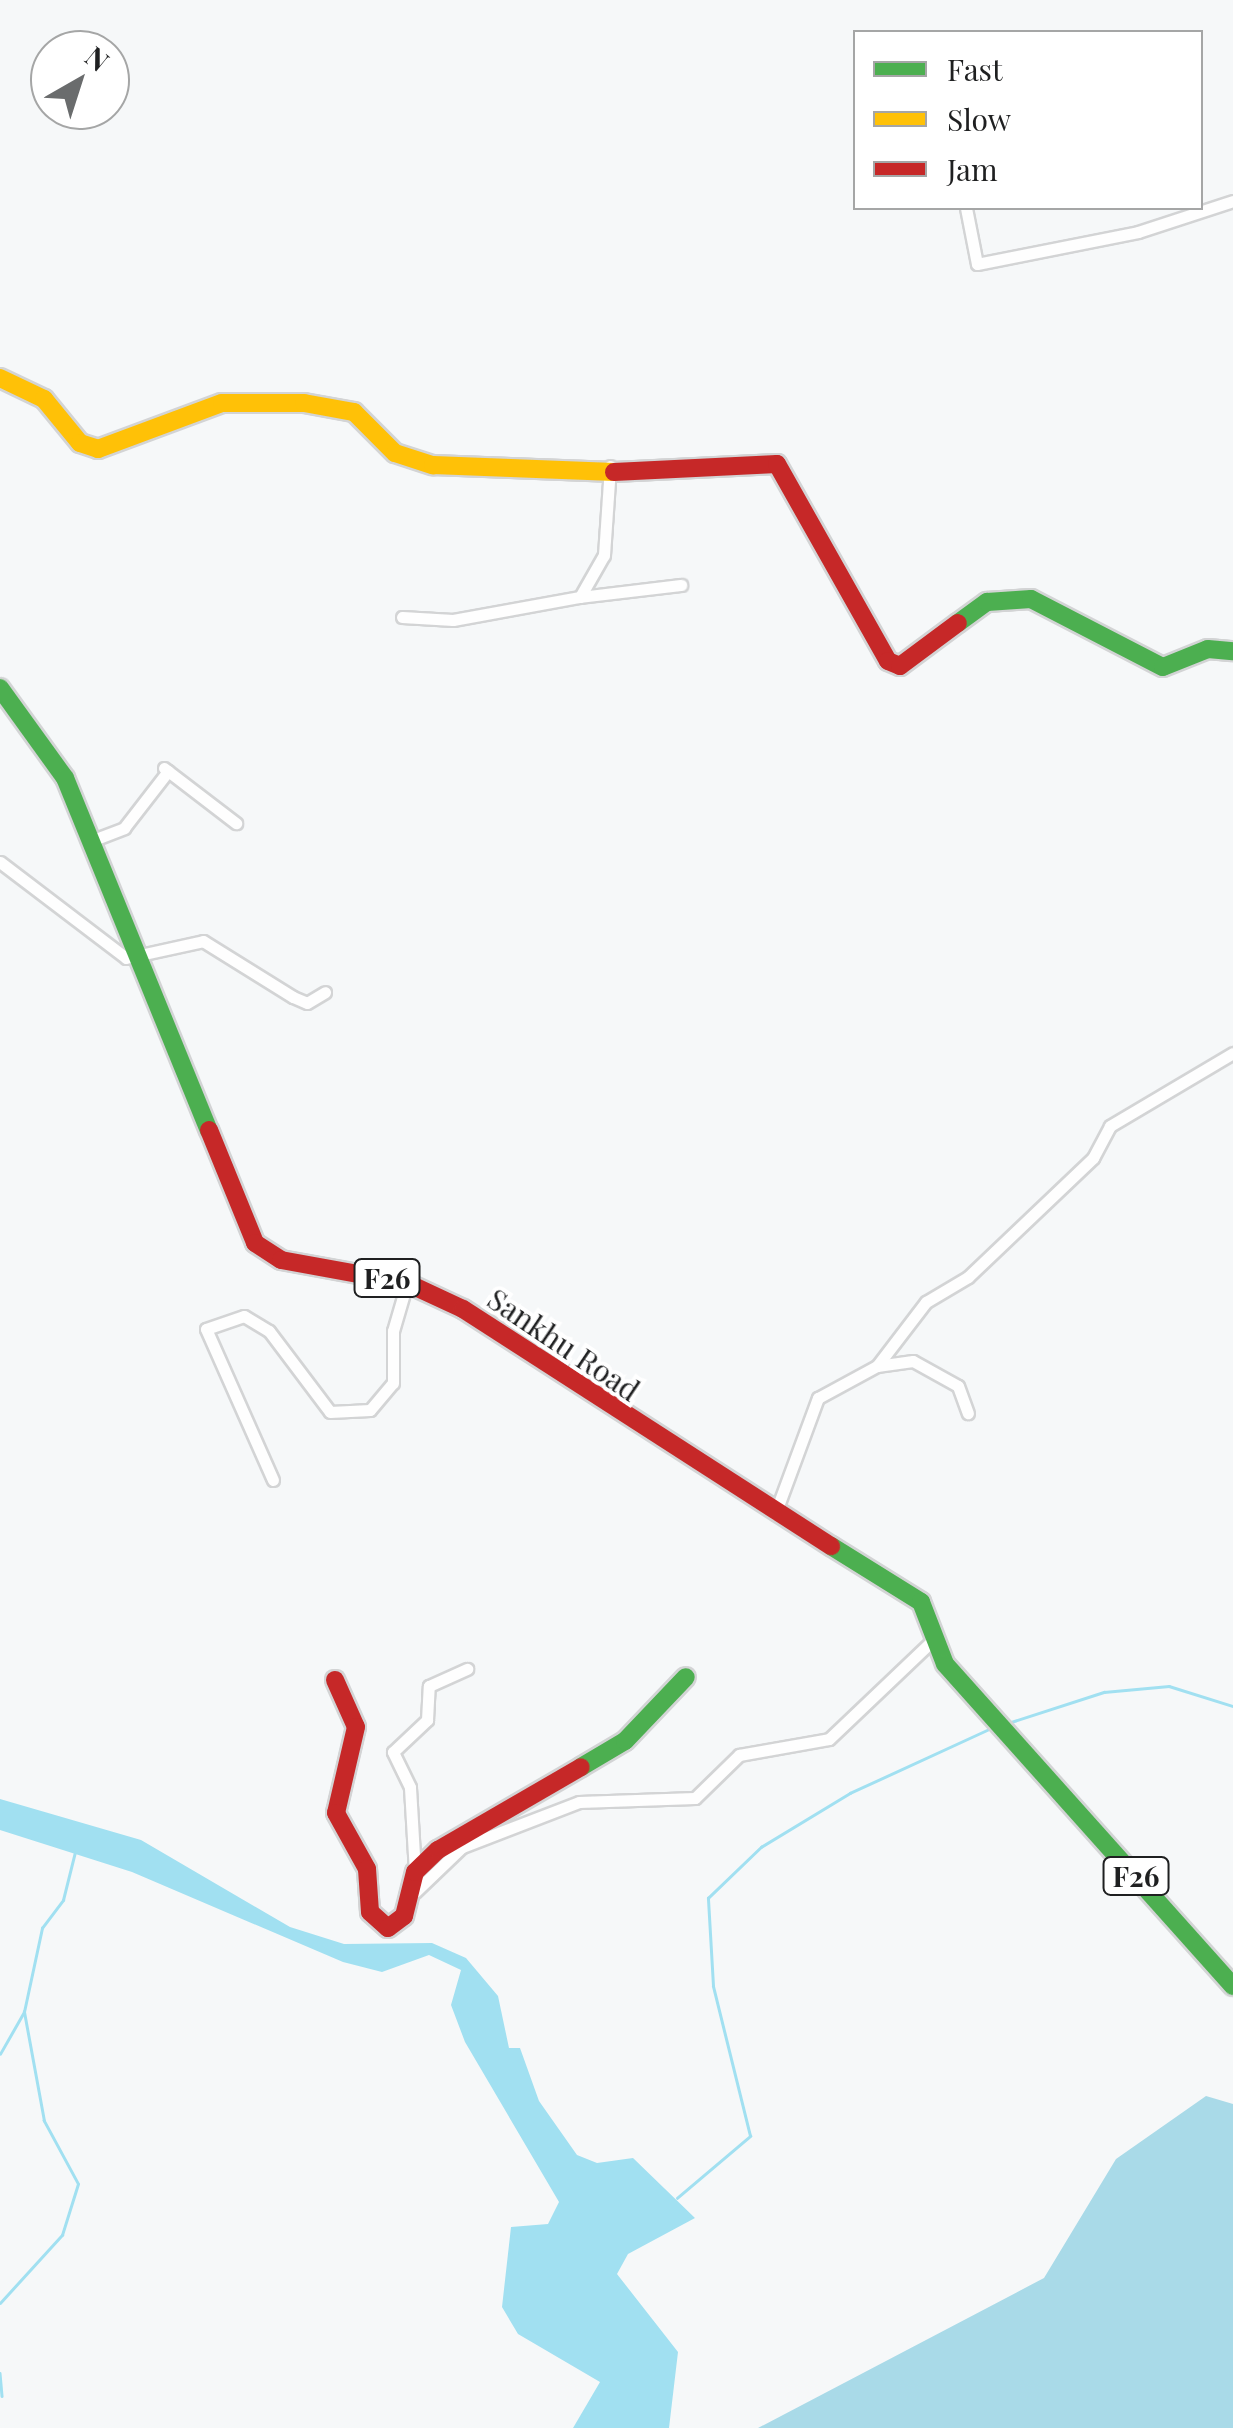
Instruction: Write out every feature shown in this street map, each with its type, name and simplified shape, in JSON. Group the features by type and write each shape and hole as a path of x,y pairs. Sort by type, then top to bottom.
{"street":[{"path":"966,210 978,264 1138,232 1233,201"},
{"path":"0,378 44,399 80,443 98,449 222,404 304,403 354,412 395,453 432,466 610,466 662,474 784,468 812,542 888,661 900,666 987,602 1032,599 1163,667 1208,649 1233,651"},
{"path":"580,598 604,555 610,466"},
{"path":"402,617 453,620 680,585"},
{"name":"Sankhu Road","path":"0,688 65,778 86,842 255,1243 282,1260 407,1284 488,1322 775,1514 916,1596 933,1640 984,1709 1233,1986"},
{"path":"86,842 124,828 165,769 236,823"},
{"path":"0,862 99,942 136,957 203,941 307,1003 326,992"},
{"path":"775,1514 796,1477 812,1407 877,1366 926,1302 968,1277 1093,1158 1110,1126 1233,1054"},
{"path":"273,1480 206,1329 244,1316 269,1331 330,1412 370,1410 393,1382 393,1331 407,1284"},
{"path":"877,1366 913,1361 958,1386 968,1412"},
{"path":"415,1882 462,1847 579,1802 695,1798 739,1754 828,1740 933,1640"},
{"path":"415,1882 410,1787 393,1752 427,1720 428,1686 467,1669"},
{"path":"335,1680 356,1727 336,1813 368,1869 370,1912 393,1927 415,1882 456,1835 625,1741 686,1678"}],"shaded area":[{"path":"0,1799 141,1840 290,1927 344,1944 432,1943 466,1958 498,1996 509,2048 520,2048 539,2101 577,2155 597,2163 633,2158 695,2218 628,2254 617,2274 678,2352 669,2428 573,2428 600,2382 518,2334 502,2307 511,2227 548,2224 559,2202 465,2042 451,2005 461,1970 429,1955 382,1972 343,1962 132,1872 0,1830"},
{"path":"1206,2096 1233,2104 1233,2428 758,2428 1044,2278 1116,2159"}],"waterway":[{"path":"1008,1723 1104,1692 1169,1686 1233,1706"},
{"path":"677,2198 750,2136 713,1986 708,1898 761,1847 850,1793 991,1728"},
{"path":"0,2054 24,2012 42,1928 63,1900 75,1852"},
{"path":"0,2303 62,2235 78,2184 44,2121 24,2012"},
{"path":"0,2373 2,2396"}],"traffic: fast":[{"path":"958,623 987,602 1031,599 1163,667 1208,649 1233,651"},
{"path":"0,688 65,778 209,1130"},
{"path":"831,1546 921,1602 945,1664 1233,1986"},
{"path":"581,1767 625,1741 686,1677"}],"traffic: slow":[{"path":"0,378 44,399 80,443 98,449 222,403 304,403 354,412 395,453 433,465 614,472"}],"traffic: jam":[{"path":"614,472 777,464 888,661 900,666 958,623"},
{"path":"209,1130 255,1243 281,1260 407,1283 463,1309 831,1546"},
{"path":"335,1680 356,1727 336,1813 367,1869 370,1912 388,1928 404,1916 415,1872 438,1850 581,1767"}]}
